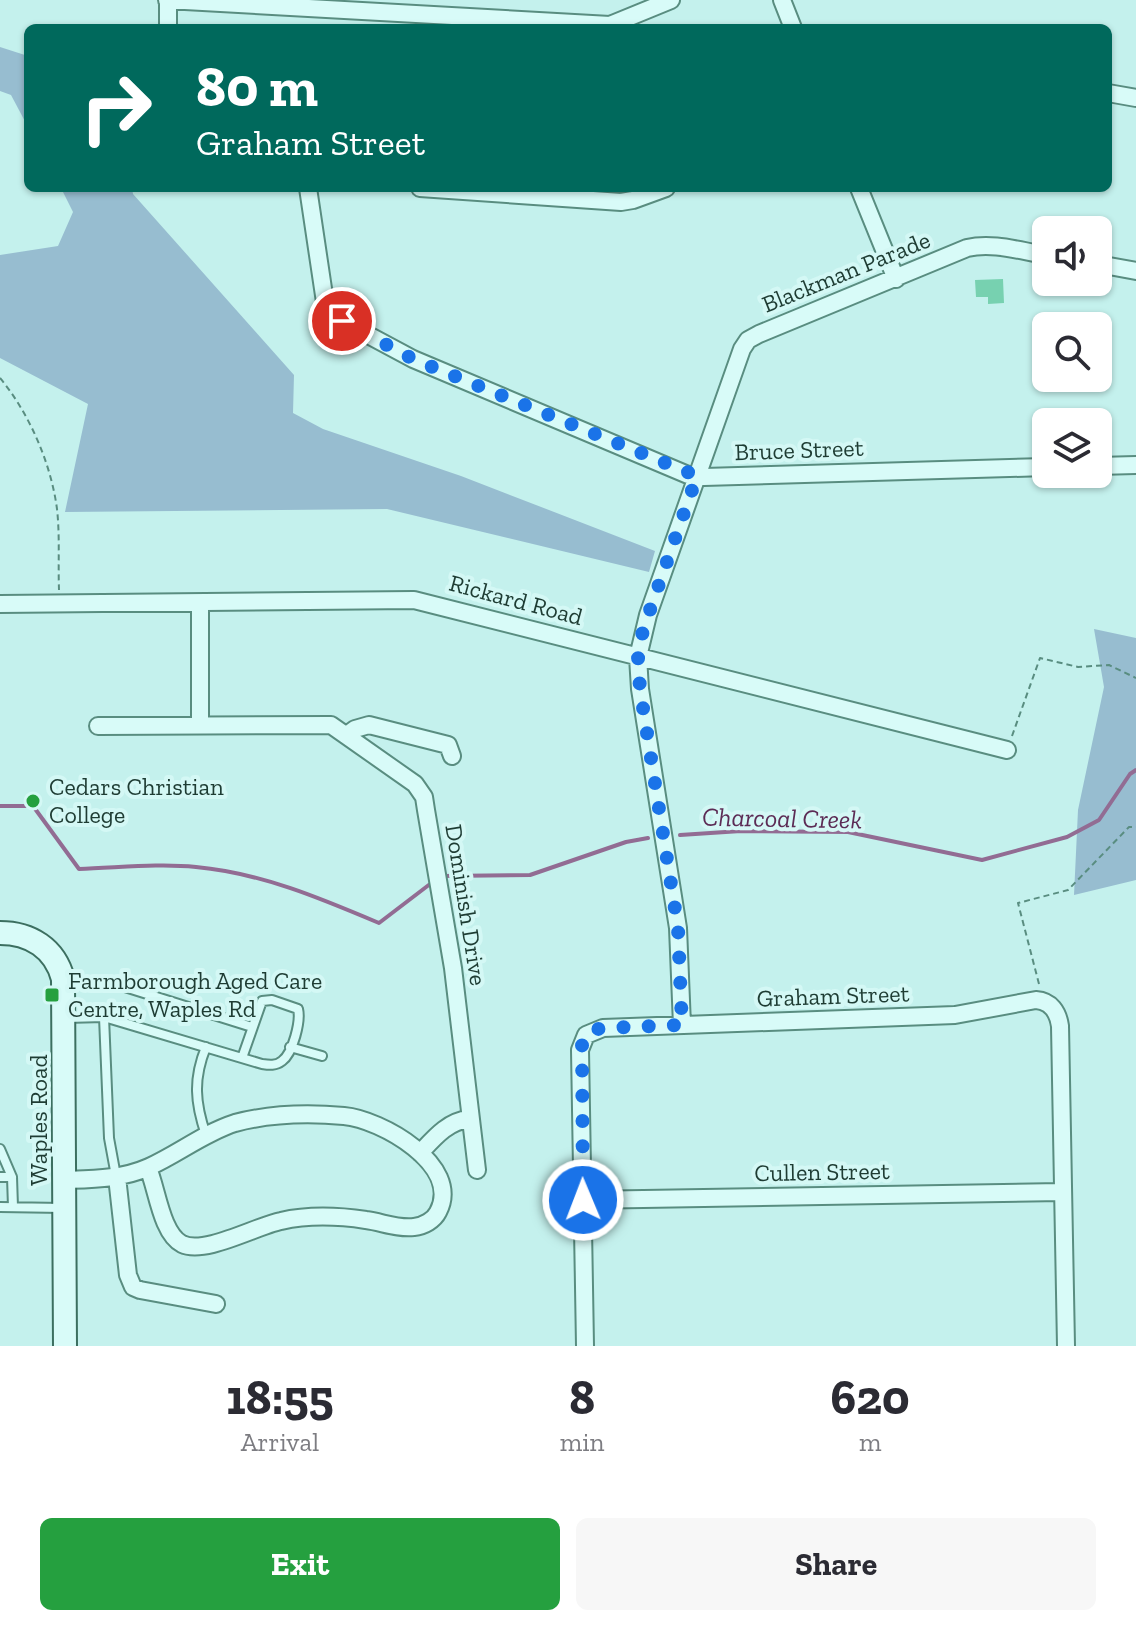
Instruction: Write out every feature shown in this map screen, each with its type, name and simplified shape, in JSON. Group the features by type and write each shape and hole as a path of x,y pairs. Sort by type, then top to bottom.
{"street":[{"path":"168,24 168,0 592,24"},
{"path":"612,24 671,0"},
{"path":"782,0 791,24"},
{"path":"1112,94 1136,98"},
{"name":"Bruce Street","path":"309,192 325,302 342,321 413,359 697,476 1032,467"},
{"path":"477,192 621,202 655,192"},
{"path":"861,192 896,279"},
{"name":"Blackman Parade","path":"682,1025 678,928 640,689 638,657 648,615 742,349 748,340 967,248 979,246 1032,253"},
{"path":"1112,267 1136,271"},
{"path":"1112,466 1136,465"},
{"name":"Rickard Road","path":"0,604 414,600 1007,750"},
{"path":"200,603 200,724"},
{"path":"98,726 331,725 347,735 369,725 448,745 452,756"},
{"name":"Dominish Drive","path":"347,735 420,790 453,968 477,1170"},
{"name":"Waples Road","path":"0,933 33,939 56,961 63,979 65,1346"},
{"path":"1043,1000 1054,1009 1060,1026 1066,1346"},
{"name":"Graham Street","path":"585,1346 582,1042 593,1030 955,1015 1043,1000"},
{"path":"65,1180 117,1177 148,1168 206,1136 248,1120 278,1116 343,1116 377,1123 420,1153 434,1170 442,1202 435,1217 420,1226 401,1227 354,1219 298,1218 271,1223 194,1247 181,1243 170,1232 148,1168"},
{"path":"420,1153 443,1130 460,1120 469,1119"},
{"path":"117,1177 128,1275 133,1287 216,1304"},
{"name":"Cullen Street","path":"583,1200 1061,1192"}],"lane":[{"path":"112,983 252,1027"},
{"path":"65,1018 104,1017 242,1058 274,1065 284,1059 290,1047 300,1012 296,1008 265,1000 259,1007 242,1058"},
{"path":"104,1017 109,1138 117,1177"},
{"path":"206,1047 196,1080 197,1106 206,1136"},
{"path":"290,1047 322,1056"},
{"path":"0,1149 12,1177 13,1207"},
{"path":"0,1177 12,1177"},
{"path":"0,1207 65,1208"}],"path":[{"path":"0,378 15,395 29,422 54,493 59,604"},
{"path":"1007,750 1040,658 1078,667 1109,665 1136,678"},
{"path":"1043,1000 1018,903 1068,890 1129,827 1136,827"}],"shaded area":[{"path":"0,47 24,55 24,119 11,95 0,91"},
{"path":"63,192 133,192 294,375 293,413 323,429 461,476 655,551 649,572 387,509 65,512 88,404 0,358 0,255 58,246 73,212"},
{"path":"1094,629 1136,638 1136,880 1074,895 1078,810 1104,687"}],"building":[{"path":"1003,279 1004,303 988,304 988,297 976,297 975,280"}],"waterway":[{"name":"Charcoal Creek","path":"680,835 741,831 848,832 982,860 1067,837 1099,820 1130,774 1136,770"},
{"name":"Charcoal Creek","path":"0,806 33,806 79,869 167,865 220,870 290,888 379,923 434,881"},
{"name":"Charcoal Creek","path":"441,876 530,875 626,842 648,838"}],"place":[{"name":"Cedars Christian College","path":"33,801"},
{"name":"Farmborough Aged Care Centre, Waples Rd","path":"52,995"}],"route":[{"path":"342,321 413,359 688,475 697,476 648,615 638,657 640,689 678,928 682,1025 603,1028 593,1030 582,1042 583,1200"}]}
